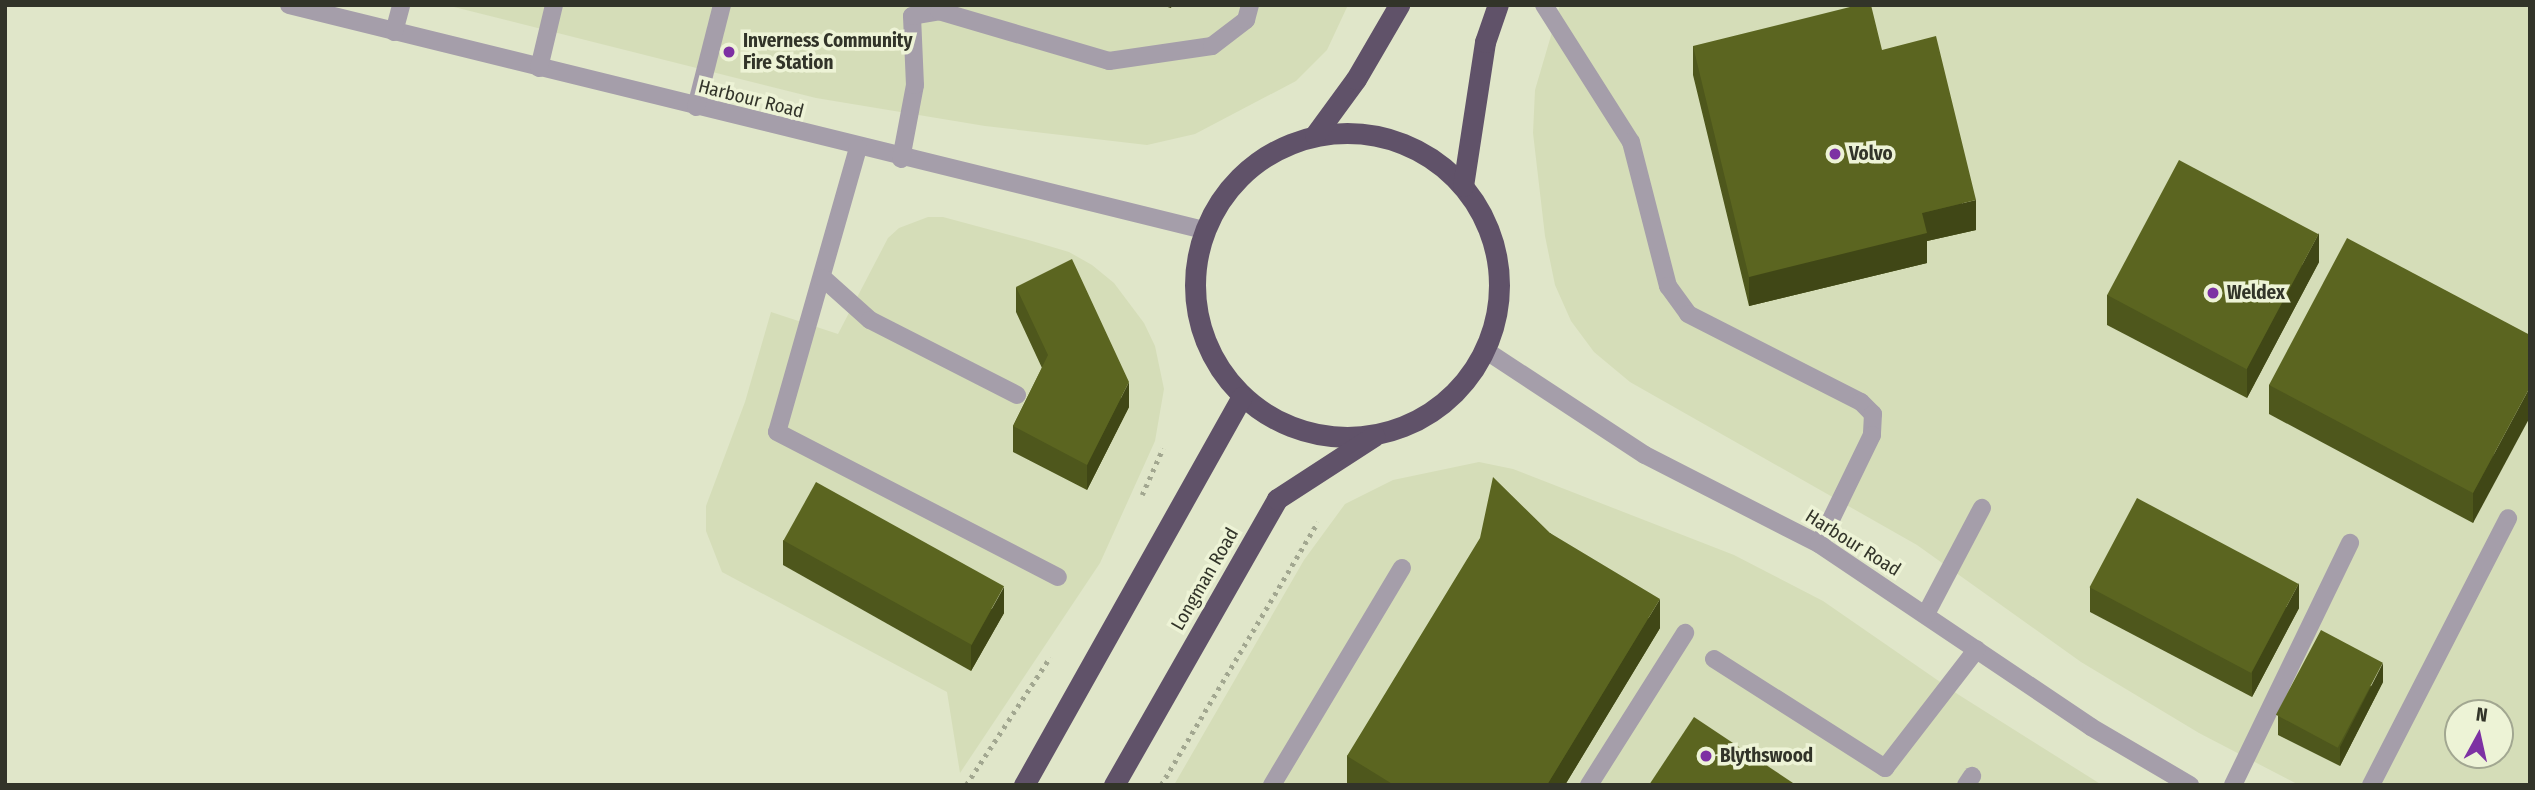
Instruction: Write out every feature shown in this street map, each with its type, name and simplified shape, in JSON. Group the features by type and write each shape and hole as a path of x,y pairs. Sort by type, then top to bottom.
{"highway":[{"path":"1315,135 1356,79 1399,5"},
{"path":"1463,186 1485,42 1498,5"},
{"path":"1356,133 1396,141 1433,159 1463,186 1486,223 1498,265 1498,308 1485,350 1458,389 1421,419 1376,435 1328,437 1294,427 1242,397 1214,362 1197,319 1194,274 1204,230 1230,187 1268,154 1315,135 1356,133"},
{"path":"1024,785 1242,397"},
{"name":"Longman Road","path":"1114,785 1277,499 1376,435"}],"street":[{"name":"Harbour Road","path":"289,5 901,159 1204,230"},
{"path":"394,32 401,5"},
{"path":"538,68 554,5"},
{"path":"696,107 722,5"},
{"path":"901,159 915,85 911,11 939,11 1109,61 1212,46 1246,20 1250,5"},
{"path":"1544,5 1632,142 1668,286 1688,314 1861,402 1873,414 1872,435 1819,544"},
{"path":"858,148 777,432 1058,577"},
{"path":"823,278 870,320 1017,395"},
{"name":"Harbour Road","path":"1485,350 1645,455 1819,544 2091,727 2190,785"},
{"path":"1926,614 1982,508"},
{"path":"2371,785 2508,518"},
{"path":"2233,785 2350,543"},
{"path":"1272,785 1402,568"},
{"path":"1589,785 1685,633"},
{"path":"1714,659 1885,768 1977,649"}],"path":[{"path":"1140,498 1163,448"},
{"path":"1161,785 1318,522"},
{"path":"966,785 1059,644"}],"shaded area":[{"path":"446,5 1348,5 1327,50 1296,81 1195,134 1147,145 985,126 816,98"},
{"path":"1560,5 2530,5 2530,785 2299,785 2199,733 2081,662 1917,545 1630,382 1594,352 1571,321 1555,285 1545,236 1533,133 1535,90"},
{"path":"928,217 943,217 1032,241 1069,252 1092,265 1114,283 1144,323 1155,346 1164,389 1155,441 1100,563 960,773 947,692 722,572 706,531 706,506 745,402 771,312 838,334 888,238 899,228"},
{"path":"1479,462 1513,469 1734,555 1823,601 1959,695 2102,785 1174,785 1304,560 1345,504 1393,480"}],"building":[{"name":"Volvo","path":"1858,5 1871,5 1882,50 1936,36 1976,200 1922,213 1927,233 1749,277 1693,46"},
{"name":"Weldex","path":"2179,160 2319,234 2247,369 2107,295"},
{"path":"2347,238 2530,335 2530,387 2473,493 2269,385"},
{"path":"1072,259 1129,382 1087,465 1013,426 1048,355 1016,287"},
{"path":"1493,477 1550,533 1660,599 1547,785 1394,785 1347,756 1480,538"},
{"path":"816,482 1004,586 972,645 784,541"},
{"path":"2137,498 2299,584 2251,673 2090,587"},
{"path":"2321,630 2383,663 2338,748 2276,715"},
{"name":"Blythswood","path":"1694,717 1796,785 1649,785"}],"place":[{"name":"Inverness Community Fire Station","path":"729,52"},
{"name":"Volvo","path":"1835,154"},
{"name":"Weldex","path":"2213,293"},
{"name":"Blythswood","path":"1706,756"}]}
